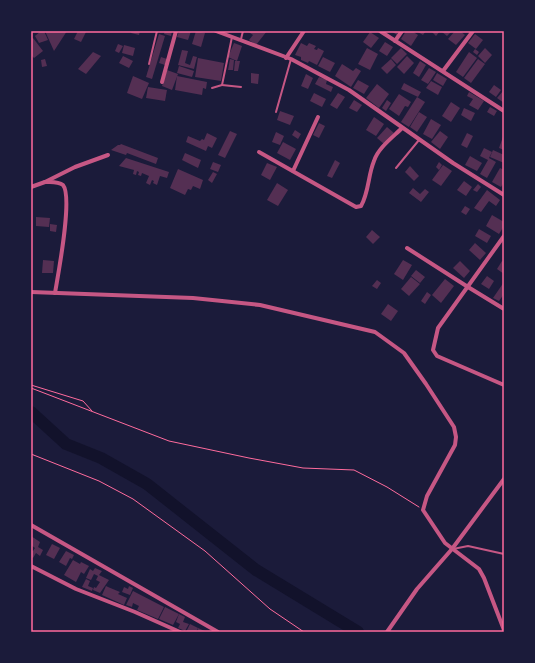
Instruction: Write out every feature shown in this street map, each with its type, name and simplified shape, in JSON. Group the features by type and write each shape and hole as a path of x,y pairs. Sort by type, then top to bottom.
{"street":[{"path":"162,82 176,31"},
{"path":"216,31 288,59 349,90 453,163 504,195"},
{"path":"288,59 304,31"},
{"path":"380,31 504,110"},
{"path":"395,41 402,31"},
{"path":"443,70 473,31"},
{"path":"292,171 318,117"},
{"path":"259,152 356,207 361,206 365,199 374,160 379,151 402,128"},
{"path":"31,187 45,182 75,167 108,155"},
{"path":"45,182 62,184 66,190 63,243 55,293"},
{"path":"504,236 438,328 433,350 437,356 504,385"},
{"path":"407,248 468,288 504,309"},
{"path":"31,292 193,298 260,305 376,332 404,353 454,427 456,437 455,445 427,496 423,510 445,543 479,569 484,578 504,630"},
{"path":"387,632 417,589 452,549 504,479"},
{"path":"31,525 218,632"},
{"path":"31,566 76,589 135,612 180,632"}],"lane":[{"path":"149,64 157,31"},
{"path":"240,41 243,31"},
{"path":"222,85 232,37"},
{"path":"276,112 288,59"},
{"path":"212,88 222,85 241,88"},
{"path":"396,168 420,139"},
{"path":"452,549 468,546 504,554"}],"path":[{"path":"31,385 83,401 92,412"},
{"path":"31,388 169,441 303,468 354,470 387,487 423,510"},
{"path":"31,454 99,481 133,499 205,551 270,609 304,632"}],"building":[{"path":"41,31 44,31 48,40 39,43 35,36"},
{"path":"45,31 67,31 54,51"},
{"path":"78,31 86,32 81,42 74,39"},
{"path":"132,31 140,31 139,35 131,33"},
{"path":"165,31 172,31 171,36 164,34"},
{"path":"179,31 191,31 188,40 177,37"},
{"path":"196,31 205,33 201,47 192,44"},
{"path":"247,31 267,31 256,45 249,40 253,35"},
{"path":"391,31 399,31 397,35"},
{"path":"406,31 412,31 418,35 411,46 401,39"},
{"path":"416,31 426,31 423,35"},
{"path":"431,31 440,31 436,36"},
{"path":"455,31 460,31 465,35 456,45 448,39"},
{"path":"370,32 379,38 371,48 363,42"},
{"path":"442,32 451,32 447,36"},
{"path":"159,34 165,36 152,79 146,77"},
{"path":"475,34 483,40 476,49 468,43"},
{"path":"33,38 43,51 34,58 31,55 31,39"},
{"path":"385,42 393,47 387,56 379,51"},
{"path":"234,43 242,46 237,61 228,57"},
{"path":"301,43 307,46 309,43 316,46 314,49 317,50 318,48 324,51 317,65 309,61 308,63 301,60 301,57 295,55"},
{"path":"118,44 123,46 119,53 115,51"},
{"path":"124,45 135,48 133,56 122,53"},
{"path":"367,48 378,54 370,70 358,64"},
{"path":"401,48 407,54 397,64 391,58"},
{"path":"485,48 492,55 485,63 478,56"},
{"path":"475,49 479,52 477,55 473,52"},
{"path":"182,50 188,51 185,63 190,65 193,56 197,57 194,69 178,65"},
{"path":"93,52 101,56 86,74 78,69"},
{"path":"469,52 477,58 463,77 456,72"},
{"path":"123,56 133,61 129,68 119,63"},
{"path":"407,56 414,63 404,74 397,67"},
{"path":"161,57 167,59 165,65 159,63"},
{"path":"323,57 335,63 330,72 318,66"},
{"path":"198,58 224,63 221,81 195,77"},
{"path":"45,59 47,66 42,67 41,60"},
{"path":"230,59 234,60 233,70 228,70"},
{"path":"391,59 396,65 387,74 381,68"},
{"path":"478,59 485,64 471,83 464,78"},
{"path":"235,61 240,61 238,71 234,71"},
{"path":"420,61 426,65 419,77 413,73"},
{"path":"342,64 353,71 356,68 361,71 351,87 335,76"},
{"path":"179,66 194,71 192,77 177,73"},
{"path":"429,68 436,72 428,84 421,80"},
{"path":"167,70 178,74 172,90 162,86"},
{"path":"251,73 259,74 258,84 251,83"},
{"path":"437,73 447,79 443,86 433,80"},
{"path":"306,74 313,78 308,89 301,86"},
{"path":"133,76 149,83 142,99 127,93"},
{"path":"177,76 207,82 206,89 203,88 202,95 175,90"},
{"path":"319,77 327,80 326,84 333,87 331,92 315,84"},
{"path":"358,80 369,86 364,94 353,88"},
{"path":"431,81 442,87 438,95 426,88"},
{"path":"404,83 421,92 418,97 401,89"},
{"path":"377,84 389,94 379,108 366,98"},
{"path":"494,85 501,90 496,97 489,92"},
{"path":"148,87 167,90 165,101 146,98"},
{"path":"504,90 504,103 497,98"},
{"path":"469,92 484,101 478,110 469,105 473,99 467,96"},
{"path":"314,93 326,99 322,107 310,101"},
{"path":"338,93 345,97 337,109 330,105"},
{"path":"399,94 411,102 408,107 405,106 399,116 389,109"},
{"path":"417,97 425,102 409,127 401,122"},
{"path":"354,100 362,105 357,112 349,108"},
{"path":"387,100 391,103 386,111 382,108"},
{"path":"451,102 460,108 451,122 442,116"},
{"path":"490,107 497,111 494,116 487,112"},
{"path":"464,108 475,113 471,121 461,115"},
{"path":"280,111 294,116 290,125 277,120"},
{"path":"419,112 427,117 417,132 410,127"},
{"path":"374,117 384,124 376,136 366,130"},
{"path":"431,119 441,125 432,139 423,134"},
{"path":"319,123 325,126 319,138 313,135"},
{"path":"387,127 394,133 384,144 377,138"},
{"path":"295,130 301,134 298,139 292,135"},
{"path":"230,131 237,134 225,158 218,155"},
{"path":"440,131 448,137 440,149 431,142"},
{"path":"276,132 284,136 280,145 272,142"},
{"path":"207,133 217,138 212,148 208,146 206,151 186,142 188,136 200,141 202,139 204,140"},
{"path":"467,133 473,136 467,148 461,145"},
{"path":"504,134 504,150 499,148"},
{"path":"283,142 296,149 290,160 277,153"},
{"path":"121,144 158,158 156,164 127,153 126,155 111,150"},
{"path":"484,148 492,152 489,158 496,162 487,178 480,174 488,160 480,156"},
{"path":"493,150 504,155 504,163 490,157"},
{"path":"185,153 201,160 198,168 182,160"},
{"path":"470,156 482,163 477,171 465,165"},
{"path":"126,158 169,172 167,178 160,176 157,185 153,183 154,181 152,180 150,185 146,183 149,176 142,173 141,176 138,175 139,172 137,171 136,175 133,174 134,170 119,166"},
{"path":"335,160 340,163 332,178 327,176"},
{"path":"213,162 221,165 218,172 210,169"},
{"path":"439,162 442,165 439,170 436,167"},
{"path":"267,163 277,167 270,180 261,175"},
{"path":"443,165 452,171 441,186 432,180"},
{"path":"410,166 419,176 414,181 405,172"},
{"path":"500,168 504,170 504,182 501,187 492,182"},
{"path":"178,169 203,180 200,189 193,186 191,190 188,189 185,195 170,188"},
{"path":"213,172 217,174 212,183 208,180"},
{"path":"464,181 472,187 466,196 457,190"},
{"path":"277,183 288,190 278,206 267,200"},
{"path":"478,184 481,187 477,192 473,190"},
{"path":"413,188 420,194 425,189 429,192 421,202 409,193"},
{"path":"487,190 500,200 496,206 489,201 481,212 474,208"},
{"path":"465,206 470,209 466,215 461,212"},
{"path":"492,215 504,222 504,226 499,234 486,226"},
{"path":"36,217 50,218 49,227 36,226"},
{"path":"50,224 57,225 56,232 50,231"},
{"path":"479,229 491,236 487,243 475,236"},
{"path":"372,230 380,237 373,244 366,237"},
{"path":"475,243 486,253 480,260 469,250"},
{"path":"43,260 54,261 53,273 42,273"},
{"path":"403,260 412,265 403,280 394,274"},
{"path":"460,261 470,271 464,278 453,268"},
{"path":"502,261 504,262 504,274 497,269"},
{"path":"416,270 425,277 420,283 411,276"},
{"path":"487,276 494,281 489,289 481,284"},
{"path":"411,277 420,284 409,296 401,289"},
{"path":"445,279 454,286 441,303 432,295"},
{"path":"377,280 381,283 377,289 372,286"},
{"path":"504,282 504,294 499,301 493,298"},
{"path":"427,292 431,295 425,304 421,301"},
{"path":"388,304 398,311 391,321 381,314"},
{"path":"31,536 40,542 38,547 43,550 40,556 36,553 33,558 31,557 31,550 33,551 35,548 31,545"},
{"path":"52,544 60,548 54,559 46,555"},
{"path":"66,551 74,555 72,559 70,558 66,566 59,562"},
{"path":"73,560 80,564 81,562 89,566 84,574 81,572 76,582 64,575"},
{"path":"95,568 102,571 99,575 109,580 100,593 93,590 94,587 96,588 100,582 96,580 98,576 94,574 91,580 86,578 90,569 93,571"},
{"path":"86,579 90,581 88,586 93,588 92,591 82,587"},
{"path":"106,586 120,592 118,594 127,598 124,605 102,595"},
{"path":"129,586 133,588 130,595 122,592 124,587 128,589"},
{"path":"133,591 164,607 158,619 137,610 139,606 133,603 132,607 126,605"},
{"path":"165,607 179,614 173,625 159,619"},
{"path":"179,614 185,617 183,622 189,624 185,631 178,628 180,624 176,622"},
{"path":"190,624 198,628 196,632 186,632"},
{"path":"198,628 207,632 197,632"}],"waterway":[{"path":"31,412 66,444 101,458 147,484 256,570 358,632"}]}
